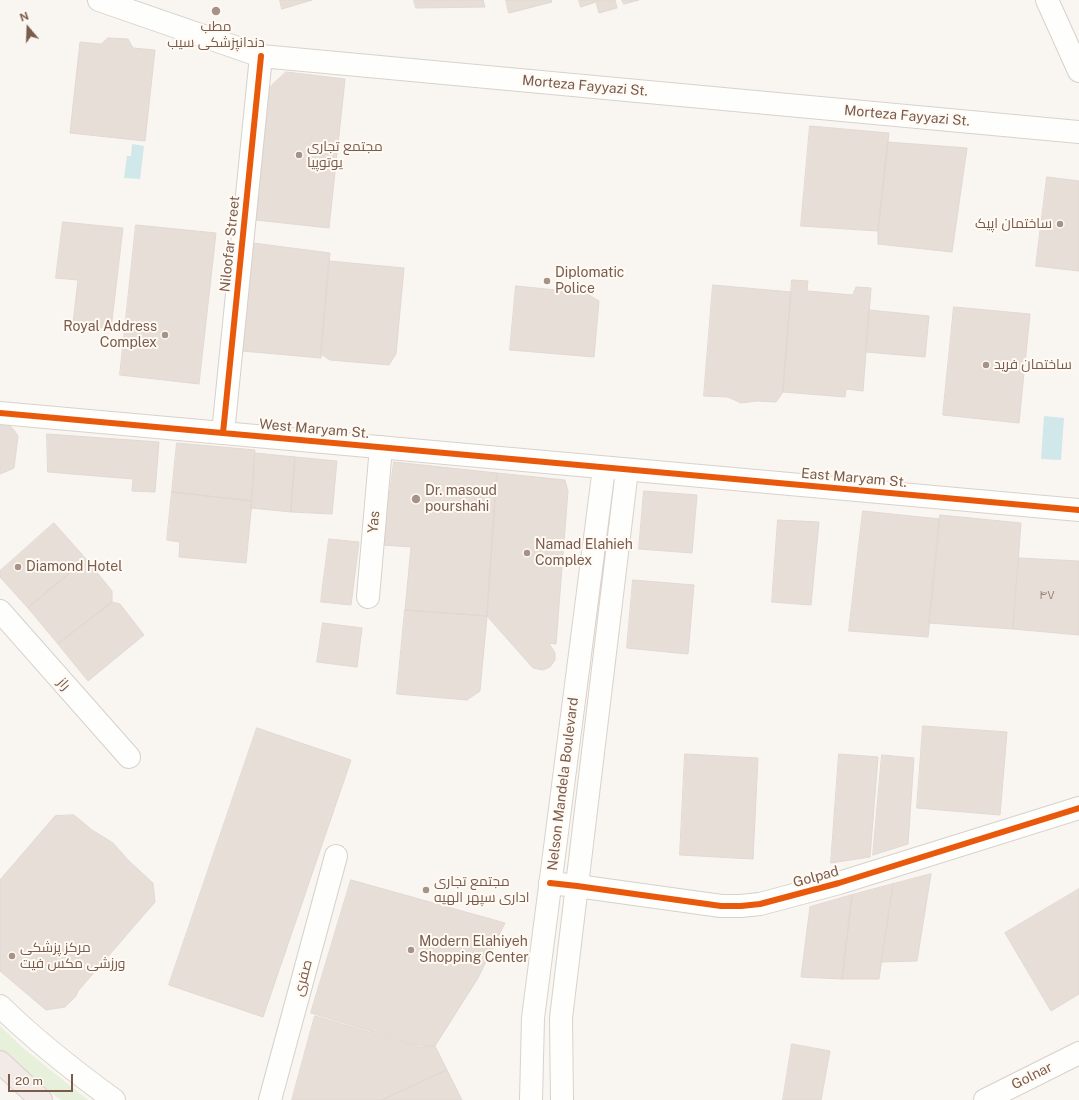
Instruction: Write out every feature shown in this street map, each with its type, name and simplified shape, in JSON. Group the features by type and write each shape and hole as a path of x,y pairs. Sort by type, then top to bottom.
{"highway":[{"path":"0,1062 41,1100"}],"street":[{"name":"Morteza Fayyazi St.","path":"99,0 261,56 1079,132"},
{"path":"1047,0 1079,71"},
{"name":"Niloofar Street","path":"223,433 261,56"},
{"name":"West Maryam St.","path":"0,413 627,470"},
{"name":"Yas","path":"368,597 380,447"},
{"name":"Nelson Mandela Boulevard","path":"531,1100 533,1018 604,468"},
{"name":"Nelson Mandela Boulevard","path":"562,1100 561,1018 627,470"},
{"name":"East Maryam St.","path":"627,470 1079,510"},
{"name":"راز","path":"0,611 129,757"},
{"name":"Golpad","path":"550,883 722,906 760,904 839,883 1079,808"},
{"name":"صفری","path":"270,1100 336,856"},
{"path":"0,1006 56,1055 114,1100"},
{"path":"0,1020 48,1063 96,1100"},
{"name":"Golnar","path":"984,1100 1079,1053"}],"green space":[{"path":"0,1026 23,1048 88,1100 61,1100 27,1074 0,1050"}],"water":[{"path":"132,144 144,146 140,179 124,178 127,156 131,156"},
{"path":"1044,416 1064,418 1061,460 1041,459"}],"building":[{"path":"280,0 312,0 282,9"},
{"path":"414,0 483,0 485,7 416,8"},
{"path":"506,0 551,0 552,2 509,13"},
{"path":"579,0 615,0 617,8 599,13 596,2 581,7"},
{"path":"622,0 639,0 624,4"},
{"path":"108,38 128,39 133,48 155,50 145,141 70,133 80,42 101,44"},
{"name":"مجتمع تجاری یوتوپیا","path":"286,72 345,79 329,228 256,220 268,89"},
{"path":"810,126 889,133 878,231 801,226"},
{"path":"888,142 967,148 952,252 878,244 878,231"},
{"name":"ساختمان اپیک","path":"1047,177 1079,181 1079,271 1036,266"},
{"path":"63,222 123,228 111,329 73,324 78,280 56,278"},
{"name":"Royal Address Complex","path":"136,225 216,233 199,384 120,375"},
{"path":"253,243 330,253 321,358 242,351"},
{"path":"329,261 404,268 396,354 389,365 330,360 321,354"},
{"path":"792,280 808,281 807,291 853,295 856,287 871,288 863,391 846,389 845,397 783,392"},
{"path":"713,285 791,292 783,392 776,402 757,401 741,403 728,397 704,396"},
{"path":"516,286 586,293 599,301 594,357 510,350"},
{"name":"ساختمان فرید","path":"954,307 1030,314 1019,423 943,415"},
{"path":"869,310 929,316 925,357 866,352"},
{"path":"0,423 7,423 18,436 14,468 0,474"},
{"path":"47,434 159,442 155,492 132,491 133,479 48,472"},
{"path":"177,443 255,450 252,501 172,492"},
{"path":"255,453 295,457 291,512 251,508"},
{"path":"295,457 337,461 332,514 291,512"},
{"path":"394,462 497,473 487,616 405,610 411,547 383,545"},
{"name":"Namad Elahieh Complex","path":"497,473 565,480 568,491 556,644 549,643 555,653 555,660 550,667 543,670 533,668 487,616"},
{"path":"644,491 697,495 692,553 639,549"},
{"path":"172,492 252,501 246,563 179,557 180,542 167,540"},
{"path":"863,511 940,519 928,637 849,631"},
{"path":"940,515 1021,523 1013,629 929,623"},
{"path":"778,520 819,522 811,605 772,602"},
{"path":"54,523 86,559 28,608 0,577 0,571"},
{"path":"329,539 359,542 351,605 321,602"},
{"path":"1019,558 1079,561 1079,635 1013,629"},
{"path":"86,559 112,591 112,602 58,644 28,608"},
{"path":"633,580 694,585 688,654 627,648"},
{"path":"112,602 120,604 144,635 88,681 58,644"},
{"path":"405,610 487,616 480,691 467,700 397,694"},
{"path":"323,623 362,628 357,667 317,662"},
{"path":"923,726 1007,732 1000,815 917,808"},
{"path":"257,728 351,760 263,1017 169,985"},
{"path":"685,754 758,758 753,859 680,855"},
{"path":"839,754 878,757 870,857 831,863"},
{"path":"882,755 914,758 908,844 873,855"},
{"path":"74,815 92,830 113,843 129,861 153,883 155,902 65,1007 46,1010 0,971 0,880 55,816"},
{"path":"931,874 917,961 881,962 893,884"},
{"name":"Modern Elahiyeh Shopping Center","path":"351,880 505,923 478,978 435,1046 416,1045 311,1013"},
{"path":"893,884 879,979 842,979 852,895"},
{"path":"1079,889 1079,994 1051,1011 1005,933"},
{"path":"852,895 842,979 801,977 810,907"},
{"path":"315,1016 419,1047 435,1046 447,1070 382,1100 292,1100"},
{"path":"792,1044 830,1051 821,1100 783,1100"},
{"path":"447,1070 462,1100 382,1100"}],"cycle path":[{"path":"223,433 261,56"},
{"path":"0,413 1079,510"},
{"path":"550,883 721,906 760,904 839,883 1079,808"}],"place":[{"name":"مطب دندانپزشکی سیب","path":"216,11"},
{"name":"مجتمع تجاری یوتوپیا","path":"299,155"},
{"name":"ساختمان اپیک","path":"1060,224"},
{"name":"Diplomatic Police","path":"547,281"},
{"name":"Royal Address Complex","path":"165,335"},
{"name":"ساختمان فرید","path":"986,365"},
{"name":"Dr. masoud pourshahi","path":"416,499"},
{"name":"Namad Elahieh Complex","path":"527,553"},
{"name":"Diamond Hotel","path":"18,567"},
{"name":"مجتمع تجاری اداری سپهر الهیه","path":"426,890"},
{"name":"Modern Elahiyeh Shopping Center","path":"411,950"},
{"name":"مرکز پزشکی ورزشی مکس فیت","path":"12,956"}]}
